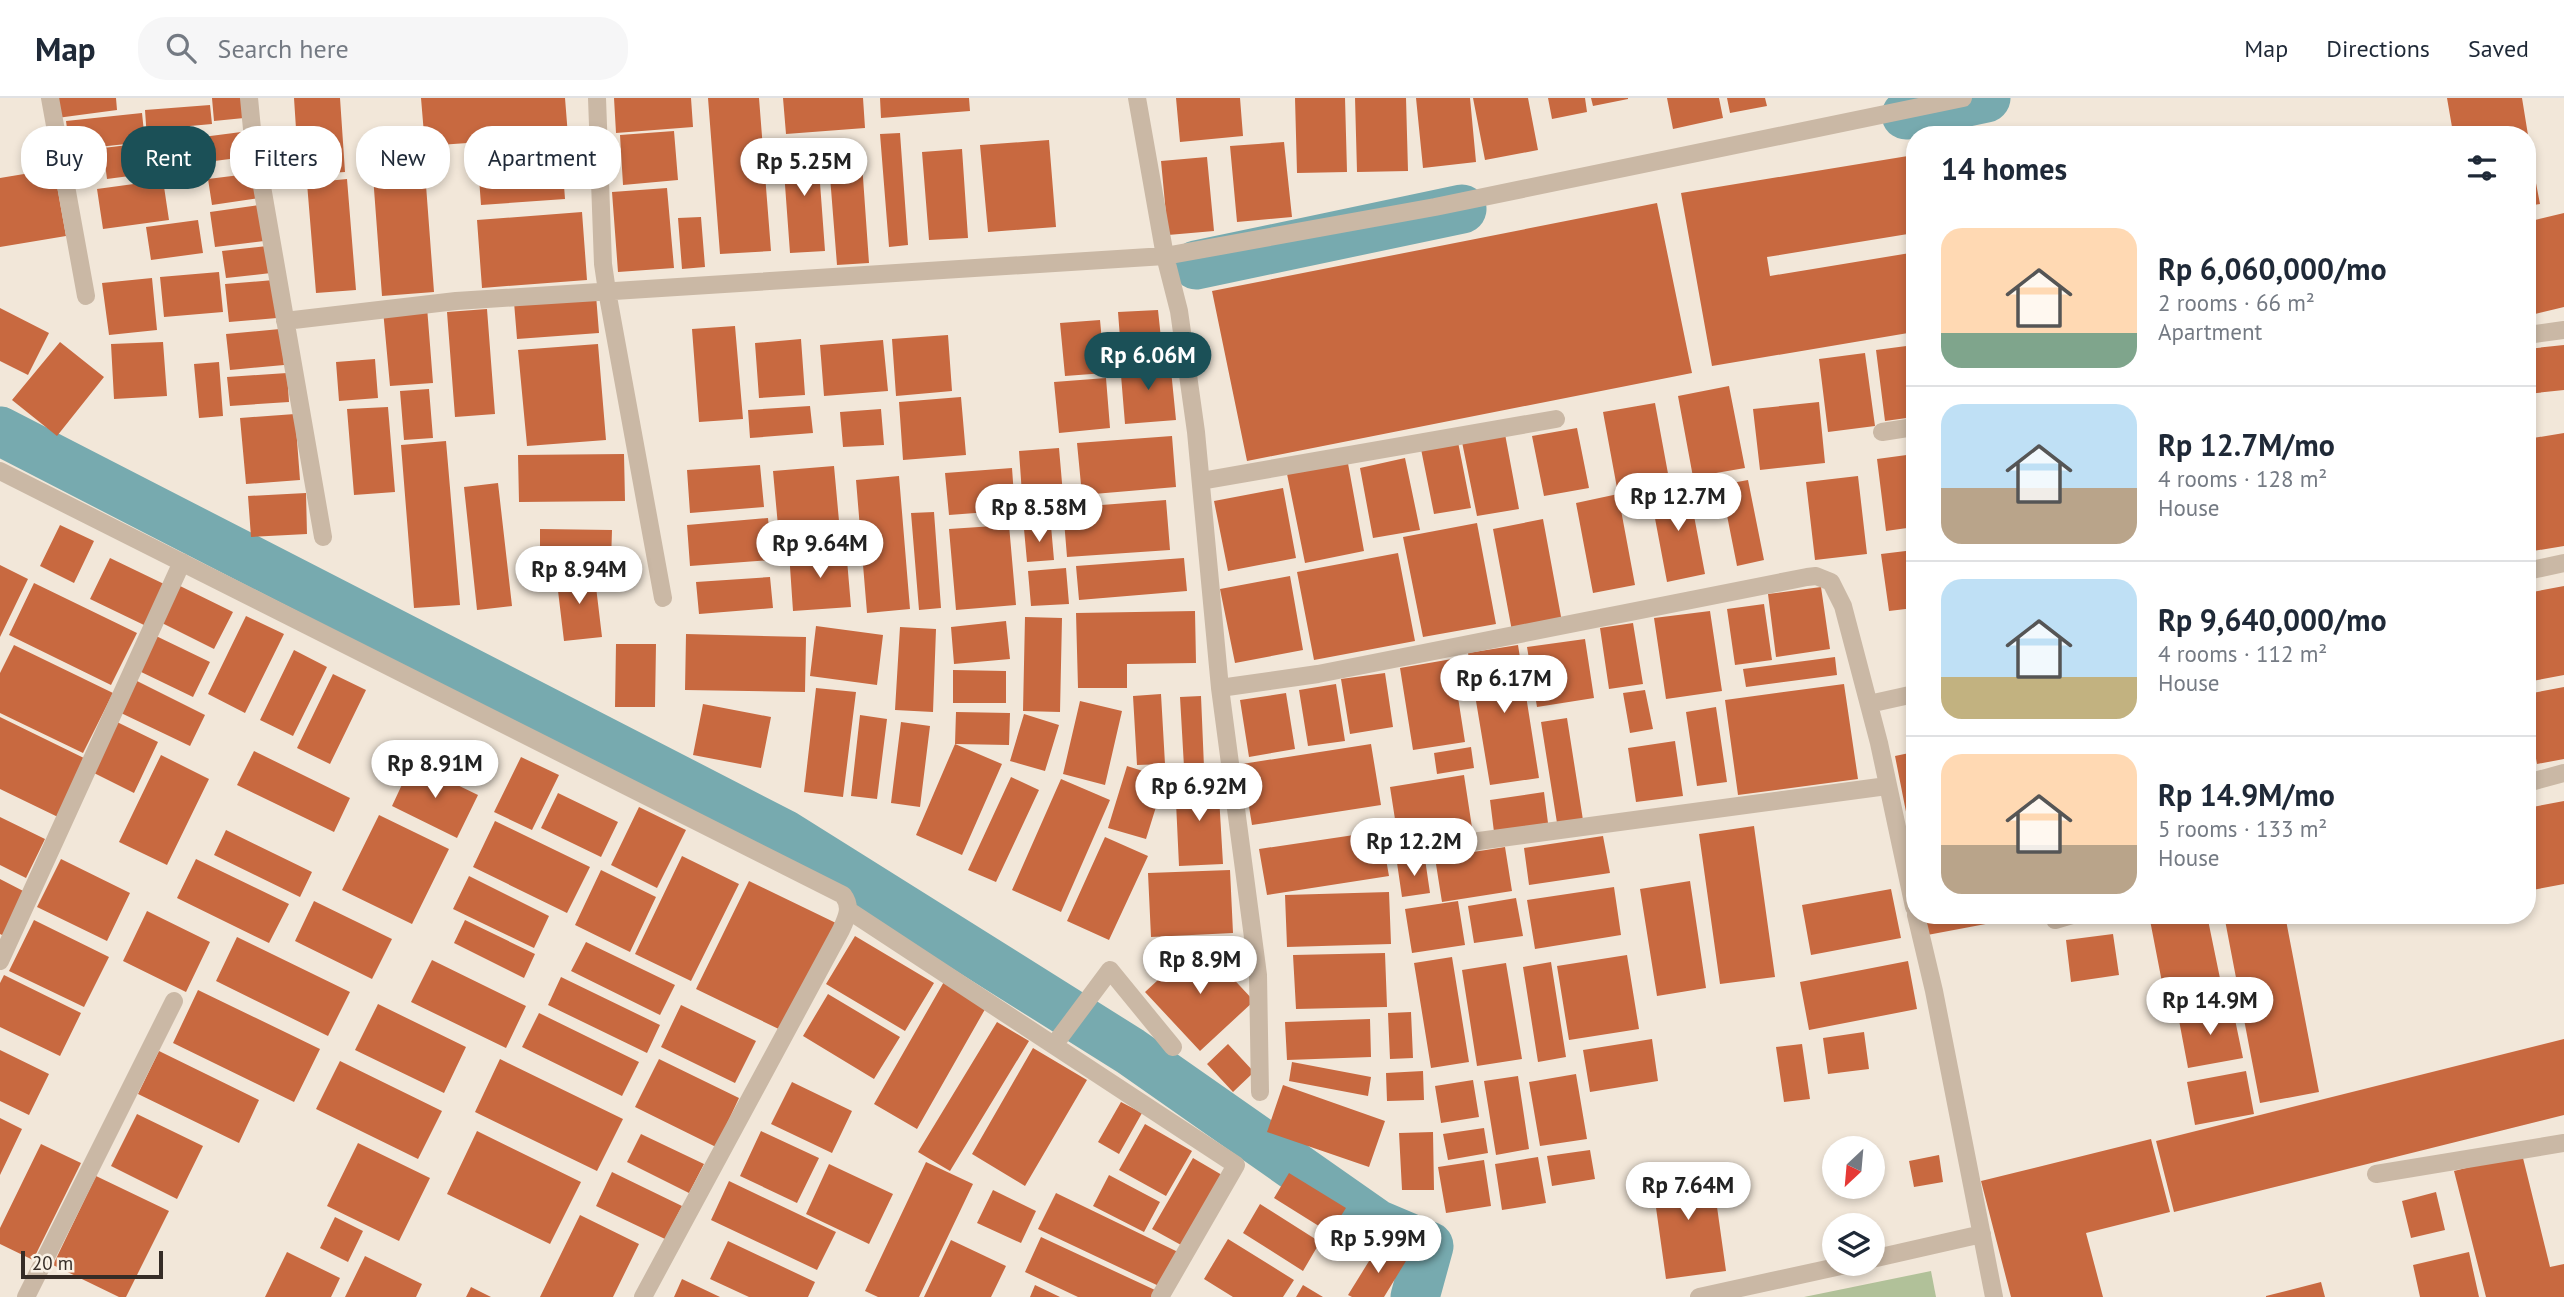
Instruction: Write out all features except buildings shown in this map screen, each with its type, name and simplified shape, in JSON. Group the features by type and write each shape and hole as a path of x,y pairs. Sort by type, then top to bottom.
{"street":[{"path":"50,98 86,296"},
{"path":"249,98 252,129 323,537"},
{"path":"597,98 603,264 663,598"},
{"path":"1137,98 1165,256 1178,310 1201,481 1220,688 1258,975 1260,1092"},
{"path":"285,321 456,301 1165,256 1435,207 1963,98"},
{"path":"2536,334 2564,330"},
{"path":"1201,481 1556,419"},
{"path":"1882,432 1906,429"},
{"path":"0,471 833,889 847,901 848,910 834,942 643,1297"},
{"path":"0,961 183,562"},
{"path":"2536,569 2564,563"},
{"path":"1220,688 1318,674 1816,576 1831,582 1837,591 1869,704 1906,871"},
{"path":"1869,704 1906,696"},
{"path":"2536,781 2564,773"},
{"path":"1397,852 1887,786"},
{"path":"848,910 1236,1165 1160,1297"},
{"path":"1918,924 1994,1297"},
{"path":"1054,1045 1110,970 1173,1047"},
{"path":"26,1297 174,1001"},
{"path":"2376,1174 2564,1143"},
{"path":"1885,1256 1982,1234"},
{"path":"1699,1297 1822,1270"}],"green space":[{"path":"1931,1271 1936,1297 1804,1297"}],"waterway":[{"path":"1906,115 1986,98"},
{"path":"1196,265 1462,209"},
{"path":"0,431 784,834 1130,1051 1377,1224 1429,1246 1415,1297"}]}
